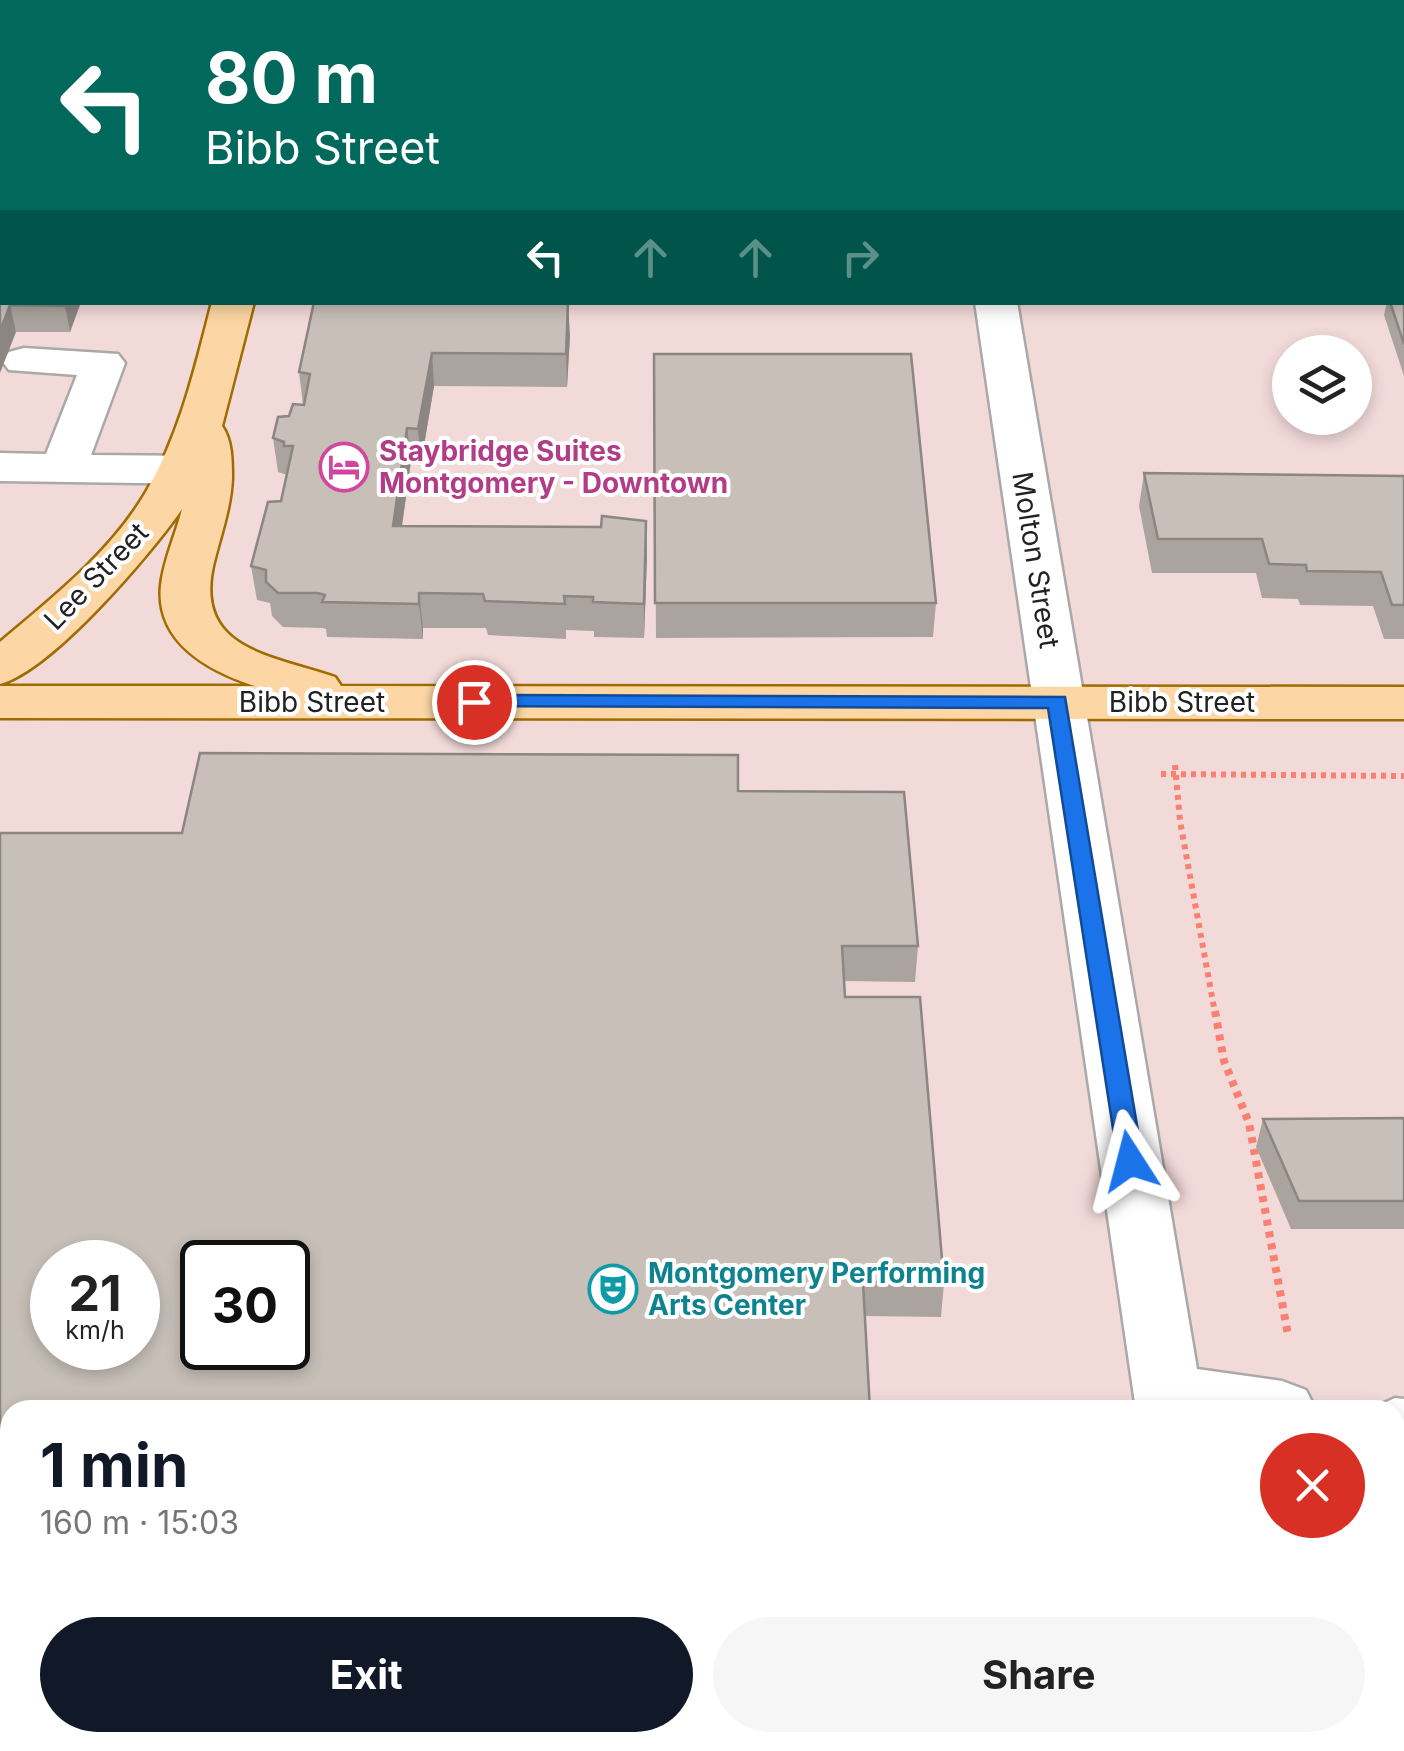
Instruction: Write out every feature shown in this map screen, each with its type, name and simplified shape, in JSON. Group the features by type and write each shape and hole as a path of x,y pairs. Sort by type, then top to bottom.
{"main road":[{"path":"232,305 205,407 194,470 208,490 184,606 189,626 230,658 357,702"},
{"name":"Lee Street","path":"0,668 77,602 194,470"},
{"name":"Bibb Street","path":"0,702 1404,703"}],"street":[{"name":"Molton Street","path":"996,305 1168,1400"},
{"path":"24,362 103,363 62,468"},
{"path":"0,467 194,470"}],"path":[{"path":"1176,769 1180,821 1224,1062 1249,1123 1288,1335"},
{"path":"1161,774 1176,769 1404,776"}],"shaded area":[{"path":"0,305 1404,305 1404,1400 0,1400"}],"building":[{"path":"0,305 10,305 0,331"},
{"name":"Staybridge Suites Montgomery - Downtown","path":"313,305 568,305 566,354 432,353 418,429 407,428 393,526 601,527 602,516 646,521 644,604 593,602 593,597 564,596 565,604 485,601 483,594 419,593 419,604 322,602 325,595 318,593 278,593 266,582 266,570 251,566 268,502 281,501 293,446 284,446 284,442 273,438 278,417 289,416 293,404 304,405 310,374 299,372"},
{"path":"1391,305 1404,305 1404,344"},
{"path":"654,354 911,354 936,603 655,603"},
{"path":"1144,473 1404,476 1404,605 1392,605 1381,572 1307,571 1306,565 1269,564 1262,539 1158,539"},
{"name":"Montgomery Performing Arts Center","path":"200,753 738,755 738,791 904,792 918,946 842,946 845,997 920,997 944,1283 863,1282 869,1400 0,1400 0,833 182,833"},
{"path":"1404,1118 1404,1201 1299,1201 1263,1119"}],"place":[{"name":"Staybridge Suites Montgomery - Downtown","path":"344,467"},
{"name":"Montgomery Performing Arts Center","path":"613,1289"}],"route":[{"path":"474,702 1058,702 1130,1161"}]}
